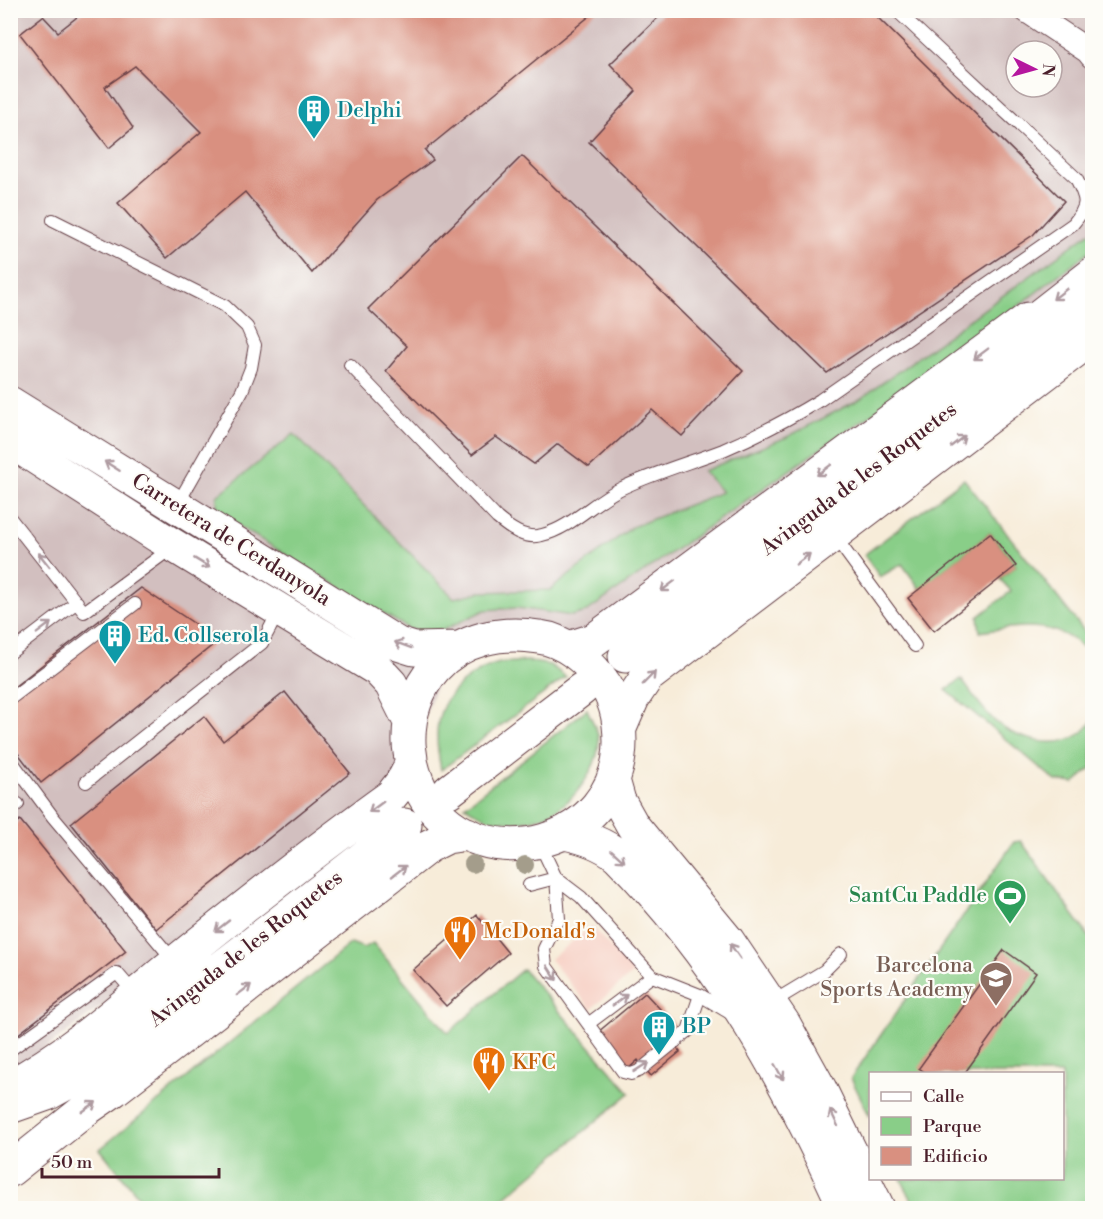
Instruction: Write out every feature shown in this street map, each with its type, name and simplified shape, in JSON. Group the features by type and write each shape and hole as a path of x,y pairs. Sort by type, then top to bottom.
{"main road":[{"name":"Avinguda de les Roquetes","path":"625,656 1092,300"},
{"path":"568,648 594,640 614,626 1028,319"},
{"path":"620,728 633,698 647,677 1092,338"},
{"name":"Carretera de Cerdanyola","path":"10,403 398,644 414,649 461,648"},
{"name":"Carretera de Cerdanyola","path":"10,441 173,546 378,670 395,690 409,720"},
{"path":"552,838 580,824 592,812 613,780 620,749 619,712 605,684 585,660 568,648 544,637 501,634 461,648 445,659 425,682 415,701 409,720 411,761 415,778 425,798 450,824 466,834 491,843 524,844 552,838 587,838 609,849 637,875 760,1014 803,1056 856,1153 878,1209"},
{"path":"448,791 582,689"},
{"path":"10,1086 36,1072 75,1045 135,995 391,796 403,781 411,761"},
{"path":"613,780 620,801 633,826 706,913 760,1014 792,1096 844,1209"},
{"name":"Avinguda de les Roquetes","path":"87,1072 405,825"},
{"path":"10,1170 429,846 447,837 466,834"},
{"path":"10,1107 46,1094 87,1072"},
{"path":"10,1155 87,1072"}],"street":[{"path":"1026,10 1091,50"},
{"path":"1028,319 1092,269"}],"lane":[{"path":"350,365 497,518 515,532 540,536 563,526 620,489 725,449 793,417 820,400 1074,224 1084,211 1085,197 1076,178 896,10"},
{"path":"53,220 225,306 247,327 255,345 251,368 242,390 177,506"},
{"path":"10,518 84,612 173,546"},
{"path":"835,536 915,646"},
{"path":"10,653 76,602"},
{"path":"10,699 135,604"},
{"path":"86,782 262,643 280,610"},
{"path":"10,759 53,816 176,963"},
{"path":"552,838 559,919 544,950 546,966 623,1072 631,1074 639,1071 688,1031 700,995"},
{"path":"529,885 556,878"},
{"path":"556,878 581,897 652,976 700,995 760,1014 824,971 841,954"},
{"path":"10,1050 117,973 135,995"},
{"path":"588,1024 652,976"}],"shaded area":[{"path":"11,11 1092,11 1092,286 594,640 544,637 445,659 403,781 11,1074"},
{"path":"592,926 633,973 591,1009 550,959"}],"green space":[{"path":"1092,231 1092,249 919,383 840,435 586,612 572,616 517,608 485,610 443,630 427,632 409,629 217,513 217,496 294,434 454,598 480,592 550,590 632,527 722,492 703,471 787,437 860,399"},
{"path":"964,479 1092,641 1092,656 1080,644 1067,636 1040,628 1026,627 980,632 978,617 1011,591 1000,579 1016,566 990,533 920,589 902,564 880,577 864,555"},
{"path":"527,661 550,665 566,677 441,770 437,745 438,722 441,711 453,691 471,676 490,666"},
{"path":"961,679 997,723 1026,738 1049,742 1070,739 1082,733 1092,721 1092,768 1074,783 1056,781 946,690"},
{"path":"587,709 598,735 597,755 580,787 559,808 534,819 520,822 489,819 465,806"},
{"name":"Barcelona Sports Academy","path":"1021,841 1092,941 1092,1208 916,1208 902,1180 1064,1180 1064,1072 869,1072 869,1115 851,1078 1014,842"},
{"path":"351,943 364,948 373,943 448,1033 523,969 630,1093 492,1208 148,1208 100,1149"}],"building":[{"name":"Delphi","path":"86,10 597,10 425,150 433,160 377,200 312,273 245,192 167,258 118,203 201,132 135,66 105,87 133,128 109,148 20,34 43,16 58,32"},
{"path":"666,10 870,10 1064,201 1033,235 827,373 589,142 636,91 610,64"},
{"path":"522,156 743,371 682,436 652,410 589,467 558,444 534,464 496,437 472,455 386,371 407,346 368,309"},
{"path":"990,533 1016,566 934,631 908,598"},
{"name":"Ed. Collserola","path":"141,588 219,640 41,783 10,743 10,690"},
{"path":"285,692 350,773 156,929 71,823 204,716 223,741"},
{"path":"20,820 126,951 10,1038 10,828"},
{"name":"McDonald's","path":"477,915 508,953 446,1006 413,970"},
{"path":"1004,950 1036,973 965,1072 924,1072 919,1068"},
{"path":"645,993 676,1026 665,1035 680,1052 651,1076 638,1060 627,1070 598,1032"}],"place":[{"name":"Delphi","path":"314,140"},
{"name":"Ed. Collserola","path":"115,665"},
{"name":"SantCu Paddle","path":"1010,925"},
{"name":"McDonald's","path":"460,961"},
{"name":"Barcelona Sports Academy","path":"996,1007"},
{"name":"BP","path":"659,1056"},
{"name":"KFC","path":"489,1092"}]}
